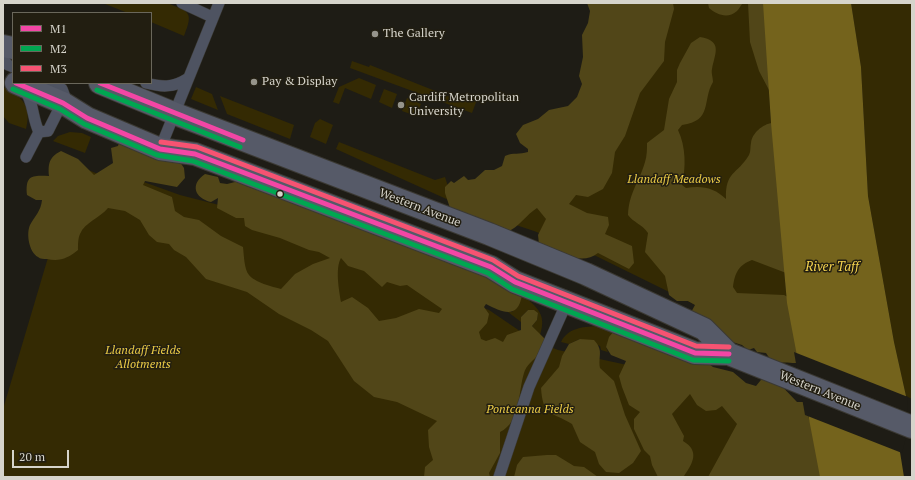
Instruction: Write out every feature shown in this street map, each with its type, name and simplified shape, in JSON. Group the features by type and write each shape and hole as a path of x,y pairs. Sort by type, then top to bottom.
{"highway":[{"name":"Western Avenue","path":"23,84 63,103 87,118 160,148 196,154 491,267 515,282 695,353 729,354 788,379 912,427"},
{"name":"Western Avenue","path":"102,84 173,113 489,234 586,274 704,329 729,354"}],"lane":[{"path":"182,3 212,17"},
{"path":"160,148 212,17 219,3"},
{"path":"3,59 8,65 12,76"},
{"path":"152,84 169,86 180,84 187,79"},
{"path":"17,84 31,102 35,124 39,132"},
{"path":"39,132 48,131 65,97 62,89 51,84"},
{"path":"26,157 39,132"},
{"path":"499,477 526,393 567,302"}],"green space":[{"path":"167,3 185,11 188,14 189,22 184,36 152,22 152,12 125,12 105,4"},
{"path":"587,3 673,3 674,9 665,42 664,61 640,93 625,136 615,152 612,173 603,189 588,197 576,195 569,204 587,213 608,217 609,225 605,234 632,246 634,263 629,269 598,253 591,257 577,258 561,254 539,244 538,235 546,219 537,208 515,227 508,231 450,208 445,193 445,187 451,181 454,183 464,176 468,180 475,179 485,170 494,170 502,166 505,156 528,152 528,149 520,143 516,134 523,125 538,119 549,110 568,106 577,97 582,84 579,76 583,57 582,35 588,23 590,11"},
{"name":"Llandaff Meadows","path":"639,3 763,3 771,123 787,303 785,349 596,256 534,231 471,210 566,175"},
{"path":"708,3 743,3 734,13 730,15 723,15 709,8"},
{"path":"748,3 790,3 769,90 759,71 750,42"},
{"path":"851,3 912,3 912,399 906,396 894,342 868,196 861,67"},
{"path":"700,37 712,41 716,48 712,71 713,82 703,114 692,123 682,125 678,130 684,150 682,185 686,188 708,188 722,195 726,199 727,183 749,155 753,136 762,127 772,123 794,276 752,260 744,264 738,270 733,287 737,293 784,295 796,301 804,363 774,362 766,353 757,352 754,348 748,350 742,345 726,340 689,316 695,305 688,301 677,301 669,295 665,276 645,252 648,233 628,215 630,200 646,160 647,143 664,130 669,99 677,82 677,70 691,43"},
{"path":"352,61 369,67 370,65 458,100 459,97 469,101 471,94 478,97 472,113 350,68"},
{"path":"359,78 376,85 371,99 345,88 339,104 333,102 339,87"},
{"path":"3,87 10,90 24,103 28,114 26,129 9,123 3,116"},
{"path":"196,87 212,94 218,110 191,99"},
{"path":"384,89 397,94 392,108 379,102"},
{"path":"220,96 294,125 290,139 227,114"},
{"path":"407,98 421,104 416,116 402,111"},
{"path":"320,119 333,125 326,144 310,137 315,123"},
{"path":"70,132 82,133 91,137 85,153 53,141 58,136"},
{"path":"339,142 435,180 445,177 453,202 336,149"},
{"path":"119,143 180,162 184,168 185,178 177,187 145,181 143,185 172,197 175,211 184,217 199,220 221,236 243,247 244,262 247,272 251,278 264,284 281,289 295,274 313,264 330,258 319,252 309,250 280,238 252,230 245,226 244,218 236,218 217,208 218,198 211,202 205,200 198,194 196,186 200,178 205,174 218,177 220,183 227,184 239,181 246,186 451,257 522,295 520,303 513,311 503,311 486,304 484,307 489,314 487,323 479,332 481,339 486,341 495,338 503,342 507,335 521,330 521,317 528,310 534,310 538,313 537,320 532,326 546,340 540,353 525,370 518,406 512,421 500,432 500,453 489,473 490,477 424,477 425,467 433,460 429,447 428,430 437,421 397,402 374,397 354,381 328,341 311,330 279,314 247,292 206,279 186,257 174,250 169,244 157,242 149,235 140,220 125,211 108,208 85,226 78,240 78,250 67,257 60,260 52,260 41,259 35,255 30,247 28,233 30,225 39,210 42,200 36,200 27,195 27,183 29,180 34,176 49,176 50,161 57,153 61,151 78,159 94,175 113,163 111,148 118,146","holes":["341,258 348,266 364,271 382,287 387,282 400,286 407,285 442,309 439,313 419,309 396,318 379,321 368,308 352,297 341,302 338,273"]},
{"path":"79,166 124,185 127,176 180,195 223,206 489,310 533,340 558,350 724,386 820,477 3,477 3,409 63,207"},
{"path":"522,295 536,307 541,316 542,328 540,335 532,326 537,320 538,313 528,310 521,317 521,322 508,312 512,312"},
{"path":"596,326 614,331 606,347 608,352 601,350 600,346 580,339 569,344 561,342 571,331"},
{"path":"614,331 700,357 713,367 733,372 746,383 756,386 765,375 776,380 797,402 803,402 830,477 708,477 737,424 722,406 716,410 706,411 697,405 690,394 672,414 684,436 683,441 692,449 692,462 684,476 658,477 652,465 650,456 644,450 634,429 634,419 640,412 629,405 622,387 619,376 626,361 611,355 606,347 609,337"},
{"path":"580,339 594,340 599,347 600,368 614,381 625,415 641,451 633,463 619,473 606,472 599,464 595,452 580,442 572,424 553,415 546,409 544,404 541,388 559,367 562,356 569,344"},
{"path":"556,455 574,466 584,467 598,477 514,477 517,465 523,457"}],"water":[{"name":"River Taff","path":"763,3 851,3 861,67 868,196 894,342 906,396 900,452 904,477 820,477 787,303 771,123"}],"pier":[{"path":"794,352 908,397 907,433 902,453 805,415"}],"transit line":[{"name":"M1","path":"18,84 63,103 87,118 160,149 195,154 491,267 515,282 695,353 729,354"},
{"name":"M1","path":"103,84 243,140"},
{"name":"M2","path":"13,89 60,109 84,124 157,155 193,161 488,273 512,289 693,360 729,361"},
{"name":"M2","path":"97,90 240,147"},
{"name":"M3","path":"161,142 197,147 493,260 518,276 696,346 729,347"}],"place":[{"name":"The Gallery","path":"375,34"},
{"name":"Pay & Display","path":"254,82"},
{"name":"Cardiff Metropolitan University","path":"401,105"}],"park label":[{"name":"Llandaff Fields Allotments","path":"143,358"},
{"name":"Pontcanna Fields","path":"530,410"}]}
